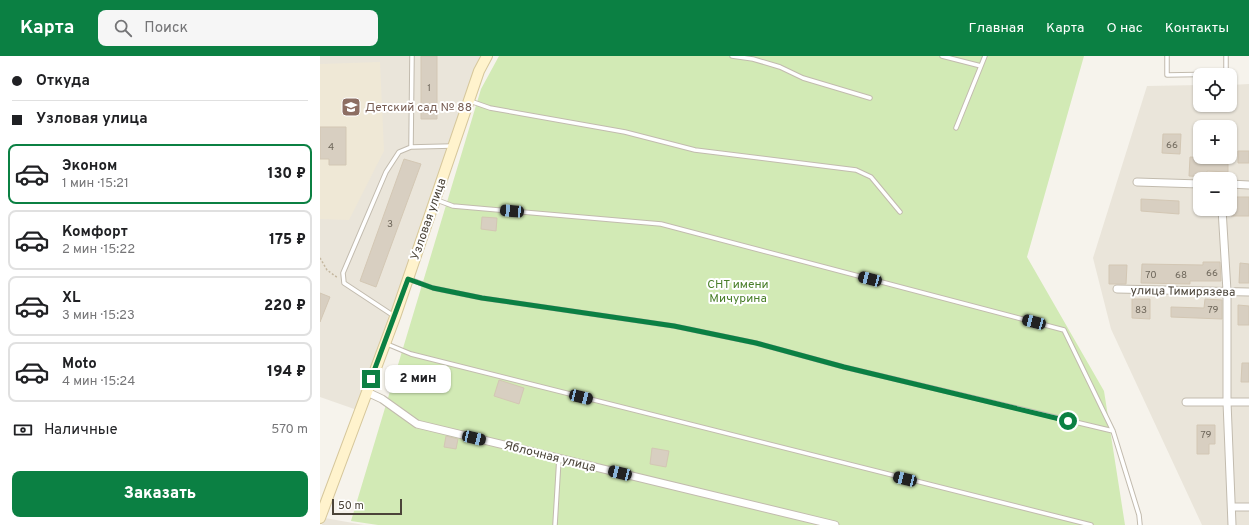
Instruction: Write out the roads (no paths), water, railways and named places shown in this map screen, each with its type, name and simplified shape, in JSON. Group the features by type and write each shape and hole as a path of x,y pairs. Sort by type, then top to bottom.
{"street":[{"name":"Узловая улица","path":"321,511 395,317 479,71 487,56"},
{"path":"1137,182 1193,184"},
{"path":"1237,184 1249,185"},
{"path":"1222,216 1227,292 1227,402 1232,525"},
{"name":"улица Тимирязева","path":"1117,289 1249,292"},
{"name":"Яблочная улица","path":"367,392 382,399 417,424 835,525"},
{"path":"1186,402 1249,402"},
{"path":"1232,507 1249,507"}],"lane":[{"path":"411,147 412,56"},
{"path":"732,56 780,66 803,78 870,98"},
{"path":"942,56 981,66"},
{"path":"956,128 985,56"},
{"path":"1167,56 1168,75 1226,74 1226,56"},
{"path":"469,100 490,108 626,132 695,150 856,170 871,177 900,212"},
{"path":"395,317 344,283 343,273 386,172 400,152 411,147 453,146"},
{"path":"435,199 453,206 660,224 1064,330 1113,431 1140,515 1140,525"},
{"path":"408,279 433,288 482,298 674,326 756,343 844,367 1113,431"},
{"path":"385,343 411,354 1090,525"},
{"path":"555,525 559,458"}],"place":[{"name":"Детский сад № 88","path":"351,107"}],"park label":[{"name":"СНТ имени Мичурина","path":"738,291"}]}
